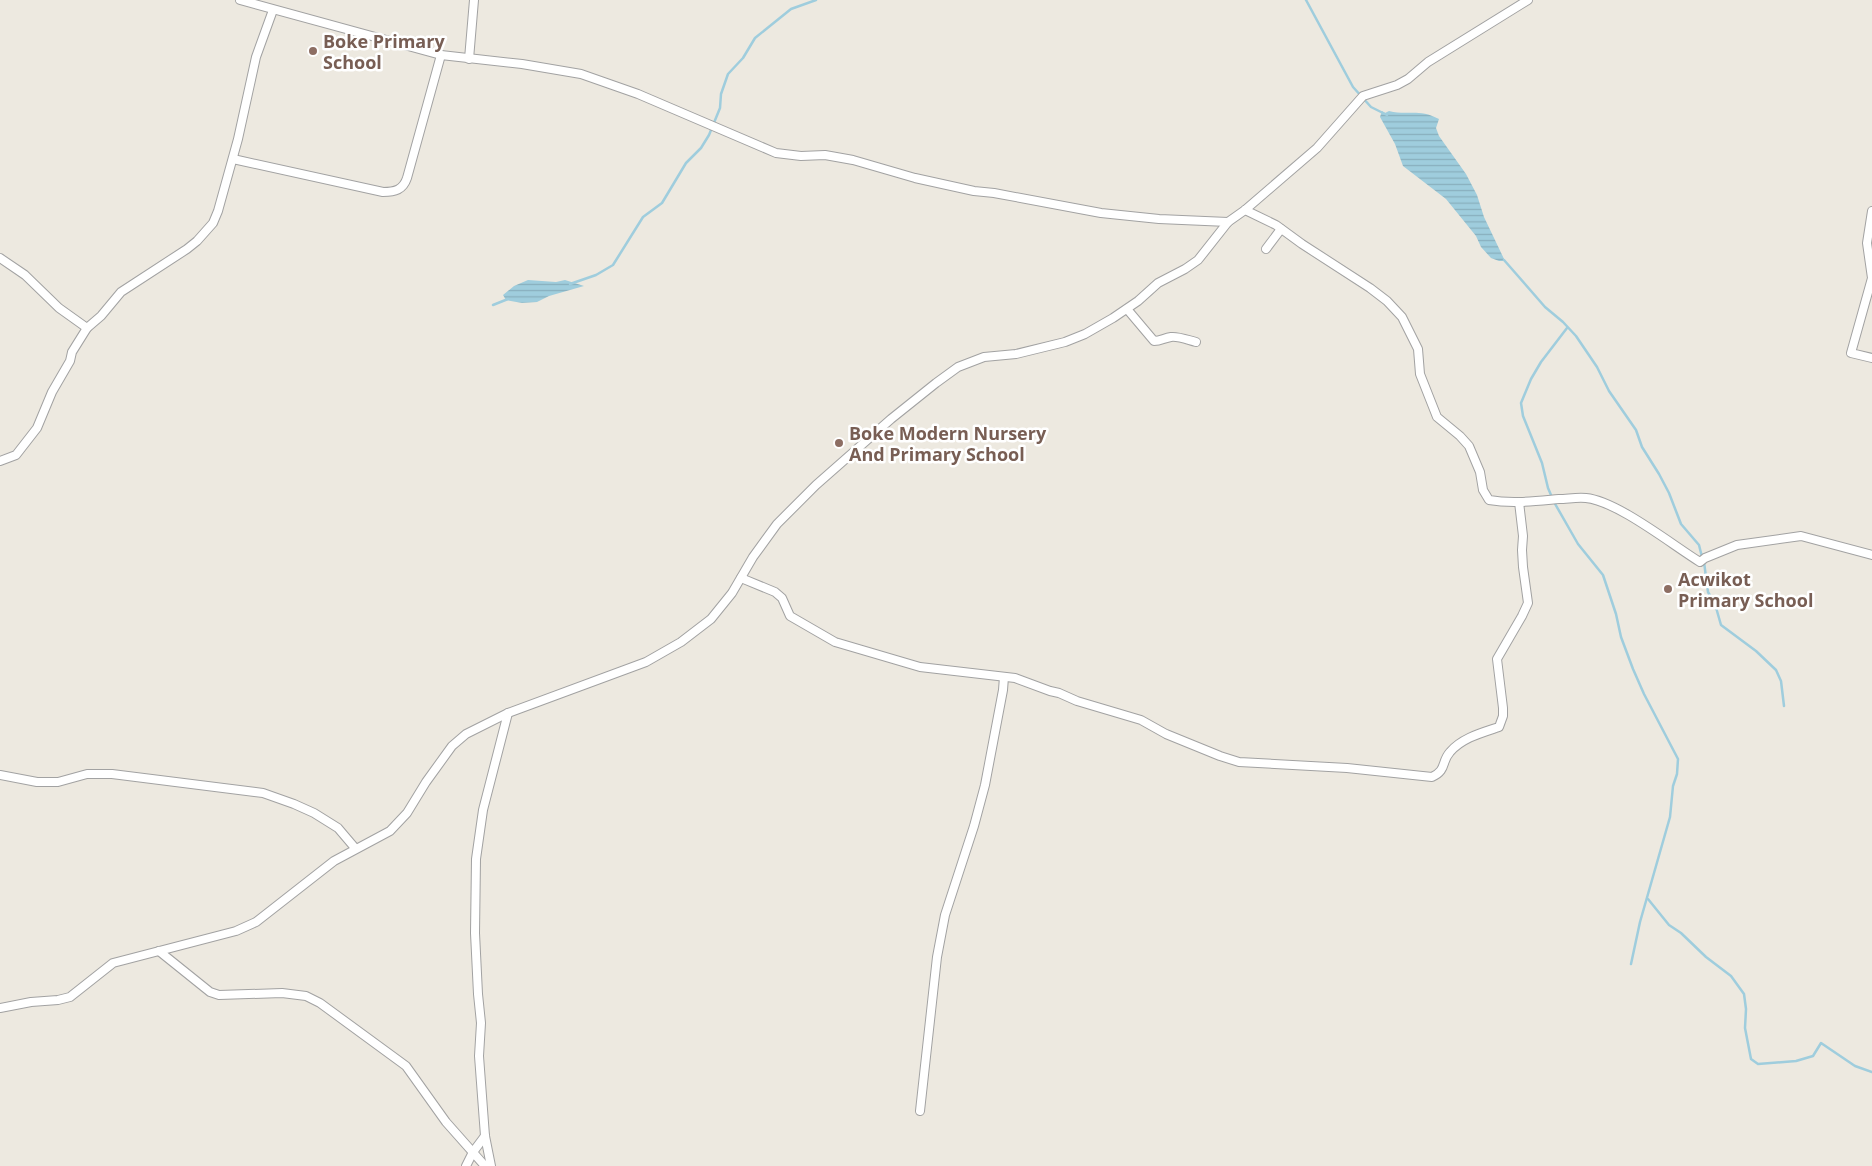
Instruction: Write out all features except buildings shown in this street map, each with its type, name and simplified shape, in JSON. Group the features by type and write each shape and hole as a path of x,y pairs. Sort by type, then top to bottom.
{"street":[{"path":"240,0 441,55 522,64 581,74 638,94 776,153 800,156 825,155 853,160 915,178 966,189 1101,213 1159,219 1228,222"},
{"path":"469,59 474,0"},
{"path":"0,1008 70,997 113,963 236,931 256,922 328,865 390,831 407,813 426,782 452,746 466,734 508,712 646,662 699,630 711,619 741,578 752,557 777,524 816,485 892,419 958,367 984,357 1016,354 1065,342 1086,334 1127,308 1158,283 1198,260 1228,222 1245,210 1317,148 1363,96 1397,85 1408,79 1428,62 1528,0"},
{"path":"0,461 16,455 37,428 52,392 70,361 72,352 87,328 101,316 121,292 187,249 208,231 218,212 233,159 256,57 273,10"},
{"path":"233,159 383,192 397,191 407,178 441,55"},
{"path":"1245,210 1266,219 1370,288 1387,301 1402,317 1418,349 1420,374 1437,417 1469,446 1480,472 1485,495 1489,500 1500,502 1584,498 1597,500 1624,513 1700,562 1705,558 1737,545 1801,536 1872,555"},
{"path":"1872,211 1868,242 1872,278 1851,352 1872,358"},
{"path":"1266,249 1281,229"},
{"path":"0,258 25,275 59,308 87,328"},
{"path":"1127,308 1150,338 1154,340 1160,341 1176,337 1196,342"},
{"path":"741,578 775,592 782,598 790,616 835,642 920,667 1015,678 1050,691 1059,692 1077,701 1141,720 1166,734 1239,762 1347,768 1432,777 1444,768 1446,756 1465,739 1499,727 1502,721 1497,659 1528,603 1523,567 1523,536 1519,502"},
{"path":"920,1111 938,949 945,915 974,826 985,785 1004,678"},
{"path":"491,1166 485,1136 479,1056 481,1023 475,933 476,859 483,810 508,712"},
{"path":"0,775 36,782 58,782 86,774 112,774 263,793 314,813 338,828 356,848"},
{"path":"159,951 210,992 219,995 282,994 306,996 320,1003 406,1066 446,1122 485,1166"},
{"path":"466,1166 473,1152 485,1136"}],"water":[{"path":"1382,111 1385,113 1389,111 1419,113 1439,119 1436,128 1439,136 1466,174 1505,261 1491,258 1446,199 1403,166 1395,144 1380,117"},
{"path":"528,280 556,282 565,280 584,286 549,296 537,302 522,303 506,300 503,295 514,286"}],"waterway":[{"path":"570,284 596,275 613,265 643,217 662,203 686,163 701,148 709,135 720,108 721,94 728,74 743,58 755,38 791,9 816,0"},
{"path":"1306,0 1353,87 1371,107 1387,115"},
{"path":"1504,260 1545,307 1576,336 1597,367 1609,391 1636,430 1642,447 1669,493 1681,524 1699,545 1702,557"},
{"path":"493,305 508,299"},
{"path":"1567,328 1541,362 1531,379 1521,403 1523,416 1542,463 1548,488 1554,502 1578,544 1603,575 1616,614 1621,637 1633,669 1678,759 1670,817 1640,922 1631,964"},
{"path":"1704,562 1708,592 1715,604 1721,625 1756,651 1776,670 1781,681 1784,706"},
{"path":"1648,899 1669,925 1731,976 1744,994 1746,1009 1745,1028 1751,1059 1758,1064 1796,1061 1813,1056 1821,1043 1855,1066 1872,1072"}],"place":[{"name":"Boke Primary School","path":"313,51"},
{"name":"Boke Modern Nursery And Primary School","path":"839,443"},
{"name":"Acwikot Primary School","path":"1668,589"}]}
